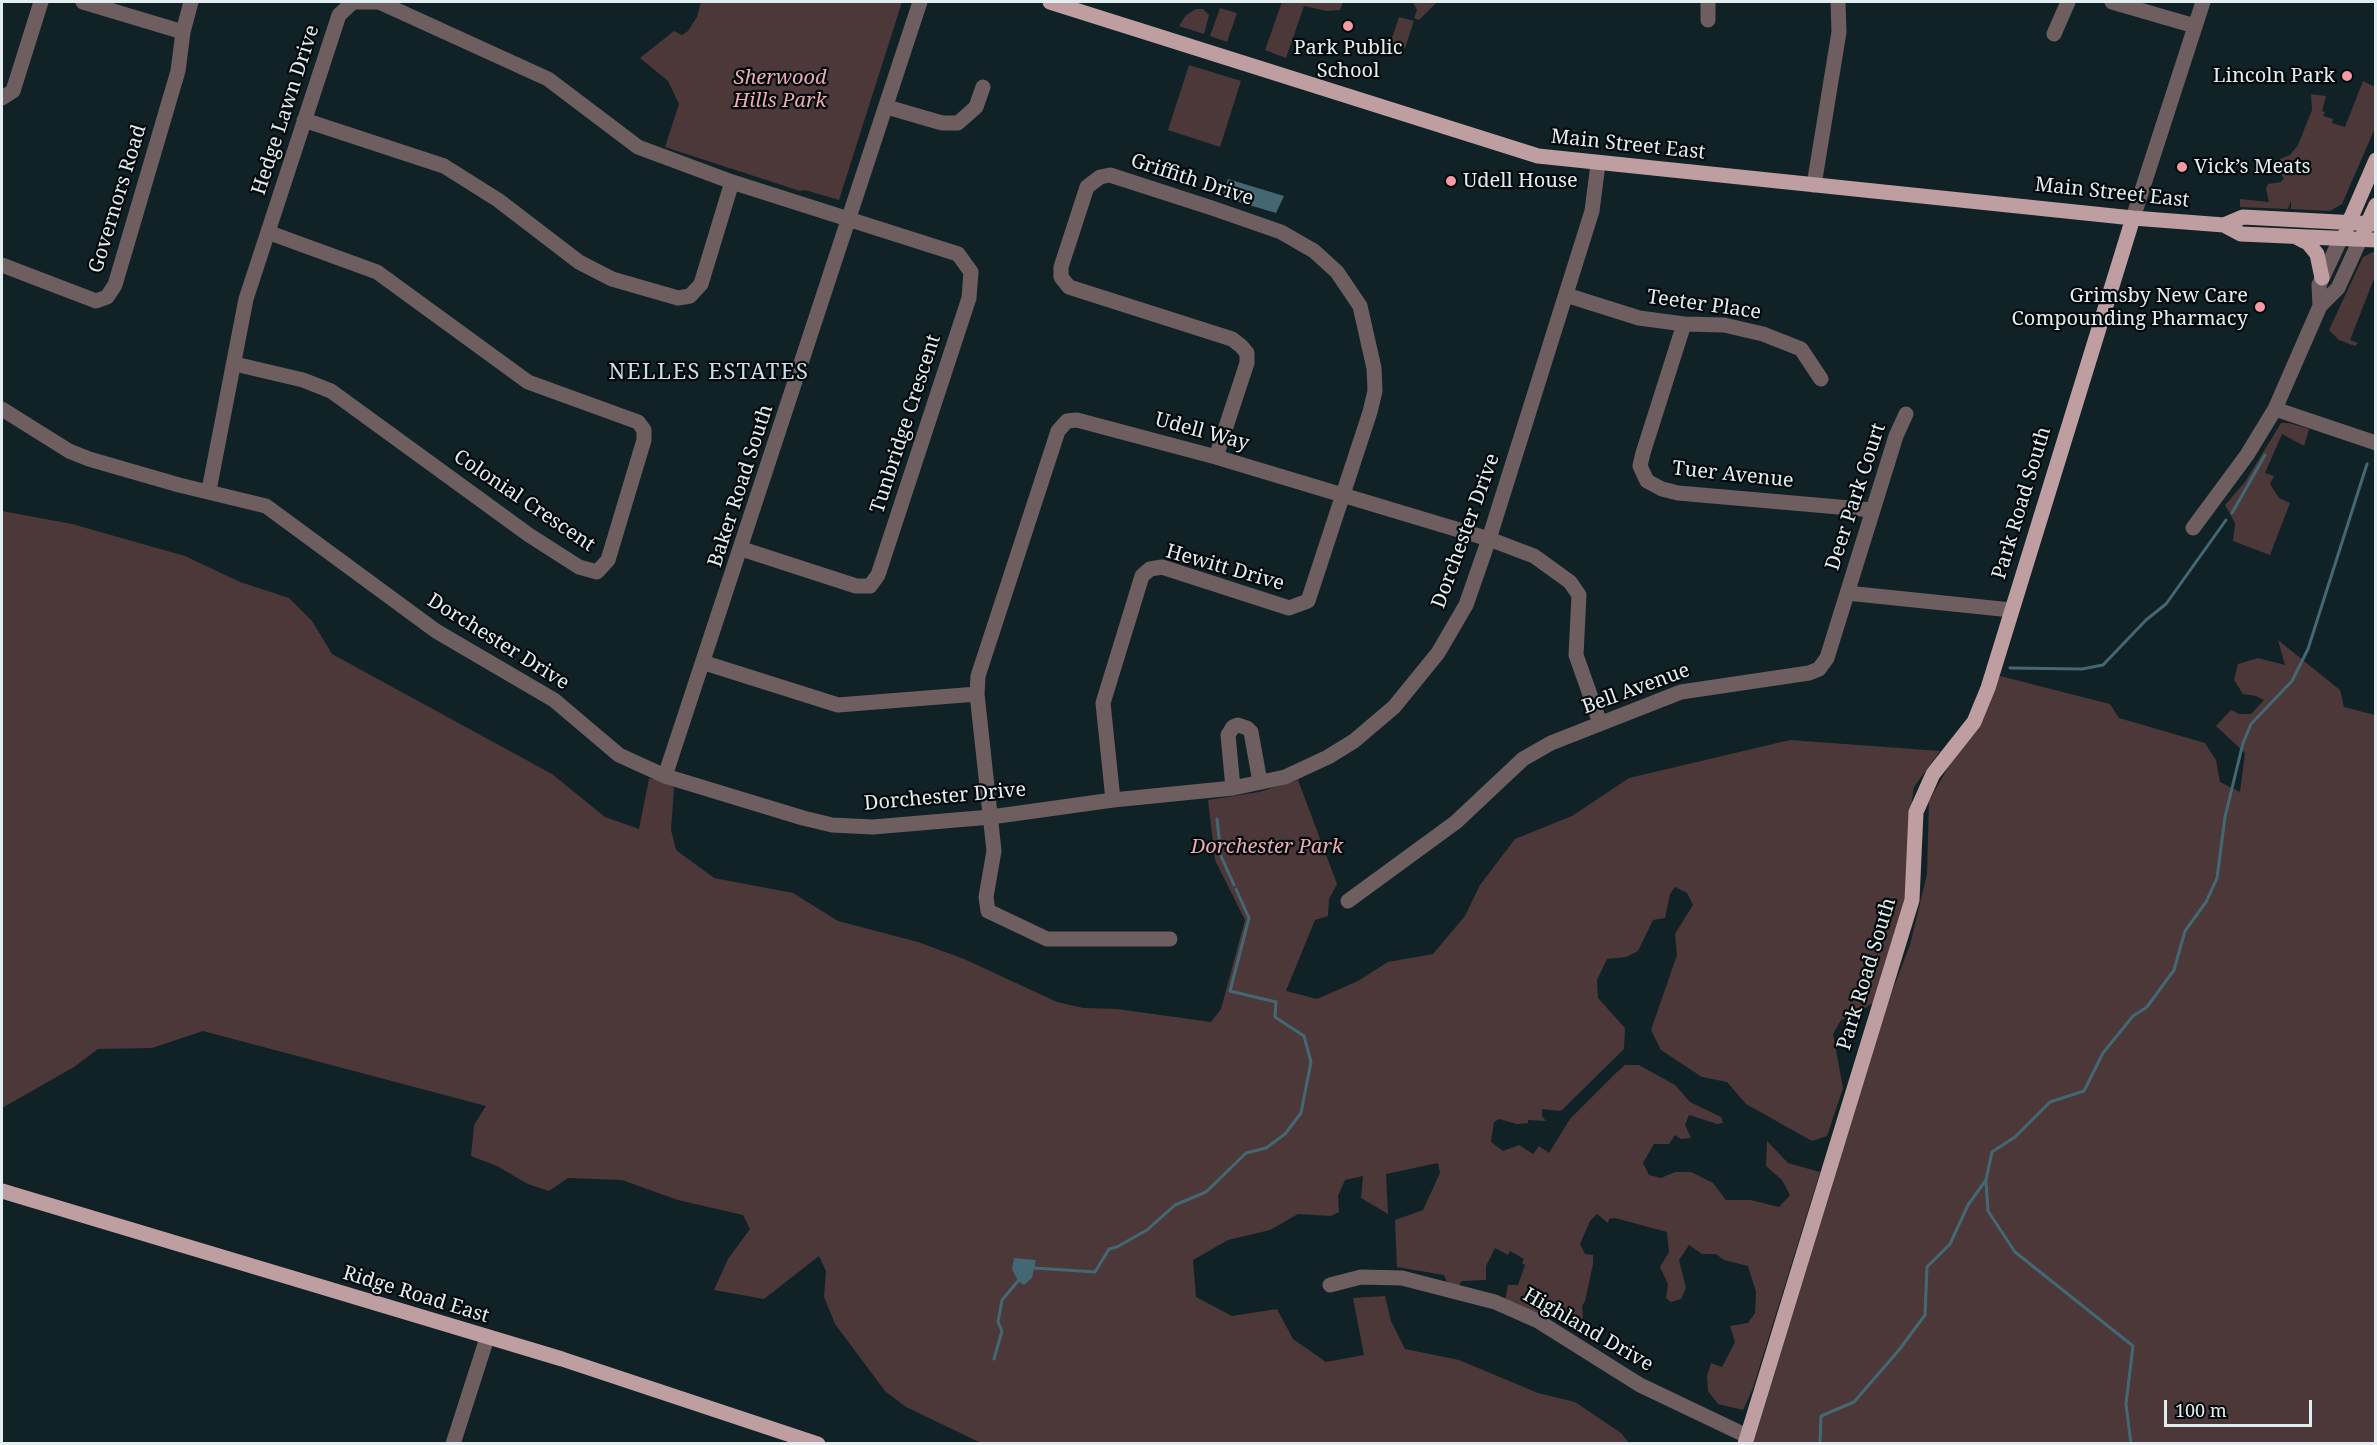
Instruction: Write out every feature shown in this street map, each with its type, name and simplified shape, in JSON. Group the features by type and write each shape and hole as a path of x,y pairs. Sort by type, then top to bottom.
{"main road":[{"name":"Main Street East","path":"1050,2 1538,156 2133,218 2224,225 2241,234 2368,240"},
{"path":"2341,238 2376,160"},
{"path":"2368,240 2376,205"},
{"name":"Main Street East","path":"2224,225 2243,217 2372,223"},
{"name":"Park Road South","path":"1746,1440 1912,900 1916,812 1933,774 1974,722 1988,688 2133,218"},
{"path":"2293,235 2308,243 2317,254 2322,278"},
{"name":"Ridge Road East","path":"2,1191 562,1359 818,1443"}],"street":[{"path":"2,98 13,91 41,2"},
{"path":"83,2 183,32"},
{"name":"Governors Road","path":"2,265 96,302 107,297 115,285 178,71 183,32 191,2"},
{"name":"Hedge Lawn Drive","path":"209,490 246,299 270,233 339,15 353,2 379,2 548,79 638,147 732,182 850,219"},
{"name":"Baker Road South","path":"665,776 705,663 920,2"},
{"path":"1708,2 1708,20"},
{"path":"1814,184 1839,32 1838,2"},
{"path":"2054,33 2068,2"},
{"path":"2112,2 2195,26"},
{"path":"2133,218 2203,2"},
{"path":"887,107 942,123 958,123 976,106 983,87"},
{"path":"304,120 444,166 498,200 579,262 612,279 678,298 690,296 701,284 732,182"},
{"name":"Dorchester Drive","path":"2,409 69,451 89,459 178,485 209,490 266,506 436,631 554,700 619,755 665,776 832,825 873,827 991,817 1113,800 1233,788 1285,777 1328,757 1354,741 1394,707 1438,653 1466,605 1489,540 1592,211 1598,164"},
{"name":"Griffith Drive","path":"1216,457 1247,363 1247,353 1241,346 1232,339 1069,287 1061,277 1062,267 1087,187 1100,177 1110,175 1281,232 1314,251 1337,272 1360,306 1374,368 1375,391 1344,495"},
{"name":"Tunbridge Crescent","path":"742,549 856,586 870,586 878,575 908,486 969,298 971,272 958,254 850,219"},
{"name":"Colonial Crescent","path":"235,364 303,380 331,391 530,535 579,567 597,572 608,560 644,440 644,430 638,422 528,382 377,272 270,233"},
{"path":"2320,306 2319,285 2341,238"},
{"path":"2193,528 2247,455 2275,409 2320,306 2338,288 2368,240"},
{"name":"Teeter Place","path":"1566,295 1639,318 1724,326 1763,334 1801,349 1821,379"},
{"name":"Tuer Avenue","path":"1684,324 1643,453 1640,466 1647,481 1662,489 1678,493 1873,510"},
{"path":"2275,409 2376,443"},
{"name":"Deer Park Court","path":"1847,593 1896,436 1906,414"},
{"name":"Udell Way","path":"1170,939 1047,939 988,911 986,897 994,860 977,694 978,676 1019,543 1058,431 1067,421 1077,420 1216,457 1489,540 1534,556 1577,590 1580,600 1576,655 1600,723"},
{"name":"Hewitt Drive","path":"1113,800 1103,703 1142,576 1150,569 1162,567 1289,608 1302,605 1311,596 1344,495"},
{"path":"1847,593 2011,610"},
{"name":"Bell Avenue","path":"1348,901 1456,822 1523,759 1551,743 1698,688 1776,678 1819,669 1827,658 1847,593"},
{"path":"705,663 838,705 977,694"},
{"path":"1233,788 1228,735 1238,725 1251,732 1260,782"},
{"name":"Highland Drive","path":"1330,1286 1361,1277 1402,1278 1495,1302 1538,1321 1640,1385 1746,1440"},
{"path":"453,1443 487,1338"}],"green space":[{"name":"Sherwood Hills Park","path":"701,2 902,2 839,200 805,190 800,191 665,147 679,104 668,81 640,58 674,31 682,35 688,31 697,17"},
{"path":"1282,2 1343,2 1340,10 1327,11 1304,6 1286,58 1265,50"},
{"path":"1413,2 1437,2 1419,20 1414,18 1417,10"},
{"path":"1220,8 1237,13 1227,42 1210,36"},
{"path":"1196,9 1203,9 1209,15 1204,34 1179,26 1186,15"},
{"path":"1399,17 1414,21 1405,48 1390,44"},
{"path":"1189,65 1241,81 1220,147 1168,130"},
{"path":"2363,81 2375,87 2375,128 2342,204 2330,211 2291,209 2291,200 2288,209 2240,207 2240,199 2269,202 2266,189 2268,184 2281,182 2284,178 2280,173 2280,159 2290,155 2298,145 2312,110 2311,94 2326,96 2323,116 2333,119 2332,123 2345,127"},
{"path":"2375,251 2375,276 2350,340 2358,343 2355,346 2339,340 2329,330 2363,257"},
{"path":"2281,423 2309,429 2304,446 2282,434 2265,473 2274,476 2270,484 2279,498 2290,503 2270,555 2233,541 2235,523 2225,505 2245,482"},
{"name":"Dorchester Park","path":"2,511 72,524 185,556 240,582 289,598 312,621 332,654 552,774 605,817 639,829 649,779 661,777 674,788 671,830 676,850 714,878 793,893 838,921 918,942 964,959 1057,1002 1083,1008 1117,1009 1211,1022 1221,1009 1245,920 1215,860 1208,800 1259,792 1298,780 1337,884 1329,899 1328,916 1315,920 1286,991 1317,999 1358,981 1388,962 1433,954 1465,916 1480,885 1515,839 1572,816 1629,778 1790,740 1940,751 1914,787 1910,814 1908,892 1874,1002 1855,1015 1841,1020 1833,1034 1843,1088 1827,1136 1812,1141 1746,1104 1727,1082 1702,1077 1661,1050 1651,1030 1677,955 1675,934 1693,905 1687,893 1675,887 1670,894 1665,918 1653,920 1638,951 1626,957 1607,959 1597,980 1598,998 1625,1028 1624,1049 1563,1109 1560,1111 1542,1109 1542,1116 1546,1121 1528,1120 1528,1123 1517,1124 1499,1119 1494,1122 1491,1142 1503,1151 1519,1145 1533,1154 1539,1146 1549,1153 1570,1119 1616,1073 1625,1065 1639,1065 1675,1085 1690,1102 1721,1117 1723,1123 1717,1124 1689,1115 1685,1125 1691,1138 1681,1139 1675,1135 1669,1144 1654,1144 1643,1163 1649,1175 1661,1178 1675,1172 1691,1172 1713,1183 1726,1200 1751,1200 1779,1207 1790,1195 1782,1180 1766,1166 1767,1141 1788,1163 1820,1172 1753,1388 1743,1410 1718,1404 1708,1391 1707,1376 1711,1363 1722,1367 1735,1342 1730,1326 1748,1323 1755,1313 1756,1292 1748,1266 1724,1260 1716,1254 1702,1254 1689,1245 1679,1260 1686,1288 1681,1299 1671,1302 1666,1298 1668,1284 1660,1267 1669,1252 1667,1232 1615,1218 1609,1219 1608,1223 1597,1214 1590,1221 1580,1244 1585,1254 1593,1255 1593,1264 1582,1306 1583,1319 1579,1322 1562,1316 1556,1309 1545,1315 1505,1301 1508,1285 1518,1285 1525,1265 1522,1263 1524,1259 1510,1251 1508,1255 1495,1248 1486,1266 1486,1280 1462,1281 1457,1288 1448,1285 1444,1275 1397,1267 1395,1220 1423,1210 1440,1173 1438,1163 1386,1174 1388,1214 1361,1198 1363,1176 1345,1180 1338,1196 1339,1212 1331,1216 1298,1214 1270,1230 1228,1240 1193,1260 1196,1297 1232,1316 1277,1309 1293,1339 1326,1362 1364,1355 1353,1298 1385,1296 1391,1321 1405,1349 1459,1360 1538,1393 1575,1402 1621,1433 1629,1443 981,1443 906,1407 885,1391 835,1324 824,1297 826,1271 819,1256 764,1299 714,1290 728,1259 750,1229 743,1215 678,1200 622,1180 568,1178 549,1191 528,1184 497,1166 471,1156 474,1125 486,1106 203,1031 152,1048 98,1049 74,1067 2,1108"},
{"path":"2278,640 2340,690 2344,707 2375,715 2375,1443 1753,1444 1891,994 1910,945 1927,874 1929,801 2000,676 2110,704 2119,718 2205,743 2216,760 2220,782 2240,792 2245,753 2216,726 2231,710 2239,714 2251,714 2264,700 2243,694 2234,680 2238,664 2258,658 2285,665"}],"water":[{"path":"1228,179 1284,196 1276,213 1222,197"},
{"path":"1014,1258 1036,1260 1032,1278 1024,1285 1018,1281 1012,1269"}],"waterway":[{"path":"2232,513 2265,455"},
{"path":"1820,1444 1821,1416 1854,1402 1899,1350 1925,1315 1927,1267 1950,1244 1968,1205 1986,1180 1992,1152 2015,1137 2050,1102 2084,1091 2103,1053 2133,1016 2147,1007 2174,970 2185,931 2206,902 2217,878 2225,817 2243,743 2251,724 2292,681 2308,649 2367,464"},
{"path":"2010,668 2082,669 2103,665 2146,620 2166,604 2226,520"},
{"path":"1217,819 1221,856 1234,885"},
{"path":"1034,1268 1095,1272 1109,1249 1147,1230 1175,1205 1206,1192 1246,1153 1266,1148 1285,1134 1301,1113 1311,1062 1304,1036 1275,1017 1276,1002 1230,991 1249,918 1236,889"},
{"path":"1986,1181 1988,1211 2015,1252 2133,1346 2126,1404 2131,1444"},
{"path":"994,1359 1002,1331 998,1322 1002,1300 1018,1281"}],"place":[{"name":"Park Public School","path":"1348,26"},
{"name":"Lincoln Park","path":"2347,76"},
{"name":"Vick’s Meats","path":"2182,167"},
{"name":"Udell House","path":"1451,181"},
{"name":"Grimsby New Care Compounding Pharmacy","path":"2260,307"}],"district":[{"name":"NELLES ESTATES","path":"709,373"}]}
